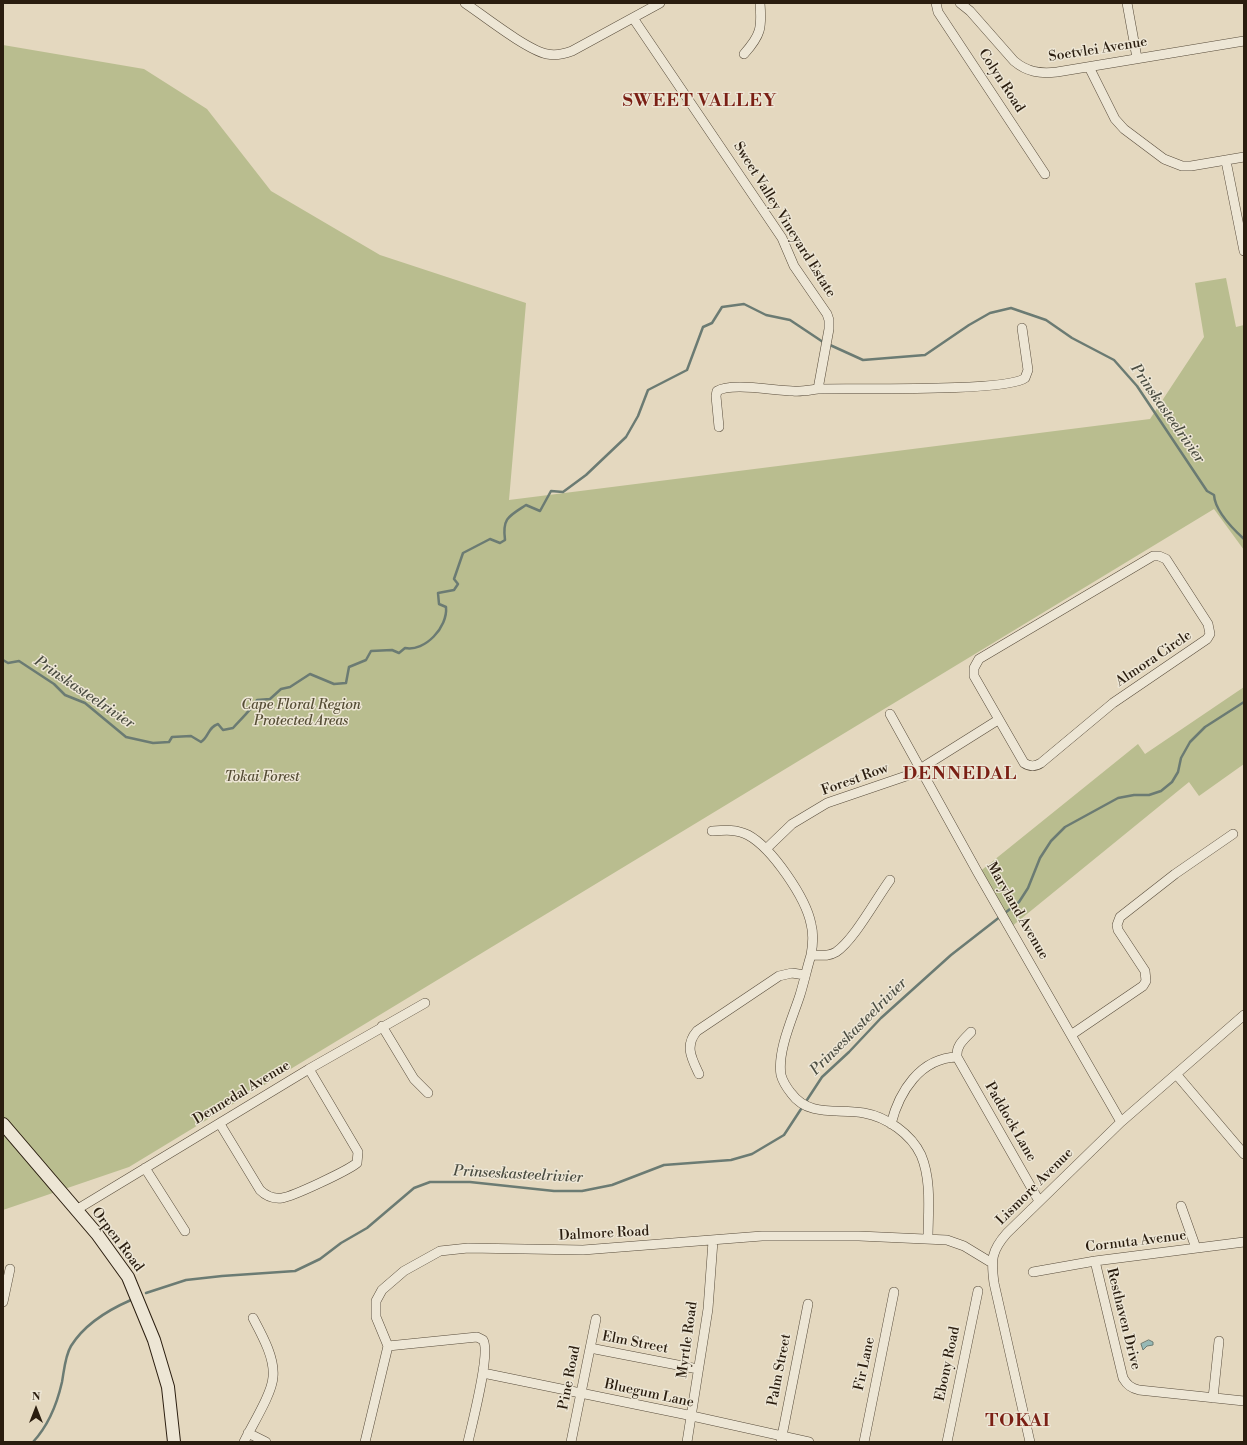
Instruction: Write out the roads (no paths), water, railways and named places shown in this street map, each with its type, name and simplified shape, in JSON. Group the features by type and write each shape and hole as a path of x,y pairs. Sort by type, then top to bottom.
{"main road":[{"name":"Orpen Road","path":"3,1124 109,1249 132,1285 154,1340 168,1387 174,1442"}],"street":[{"path":"465,3 534,49 549,54 565,54 660,3"},
{"path":"744,54 760,34 762,23 760,3"},
{"name":"Colyn Road","path":"936,3 938,12 1045,174"},
{"name":"Soetvlei Avenue","path":"960,3 970,11 1014,61 1022,67 1035,72 1045,73 1089,67 1244,41"},
{"path":"1127,3 1137,58"},
{"name":"Sweet Valley Vineyard Estate","path":"633,18 782,238 794,266 827,314 829,329 818,389"},
{"path":"1089,67 1119,123 1164,159 1182,166 1191,166 1244,157"},
{"path":"1226,160 1244,251"},
{"path":"719,427 716,396 717,392 722,388 751,388 792,391 818,389 958,387 1016,383 1025,378 1028,370 1022,328"},
{"name":"Almora Circle","path":"1153,556 1159,556 1166,559 1208,624 1210,634 1207,639 1113,703 1037,766 1028,766 1024,763 998,720 974,676 974,668 979,659 1153,556"},
{"name":"Maryland Avenue","path":"890,714 1121,1122"},
{"name":"Forest Row","path":"767,848 792,824 827,803 921,770 998,720"},
{"path":"712,831 738,831 748,835 767,848 799,894 806,909 813,932 811,955 782,1055 781,1074 788,1089 800,1102 813,1109 864,1113 891,1124 915,1145 925,1169 928,1186 928,1239"},
{"path":"1071,1035 1143,986 1146,981 1146,971 1118,930 1117,925 1120,917 1175,874 1233,834"},
{"path":"811,955 826,956 836,952 849,939 890,880"},
{"path":"699,1074 692,1059 689,1047 692,1036 779,976 792,973 805,975"},
{"name":"Dennedal Avenue","path":"76,1210 309,1069 382,1026 425,1003"},
{"name":"Lismore Avenue","path":"1030,1442 994,1283 992,1263 998,1244 1121,1122 1243,1018"},
{"path":"382,1026 414,1079 428,1093"},
{"path":"891,1124 896,1105 914,1077 941,1059 957,1057 956,1051 959,1045 971,1032"},
{"name":"Paddock Lane","path":"957,1057 1040,1201"},
{"path":"220,1124 260,1190 269,1197 282,1198 348,1170 357,1163 358,1152 309,1069"},
{"path":"1176,1074 1244,1154"},
{"path":"145,1168 185,1231"},
{"path":"1180,1206 1196,1248"},
{"name":"Dalmore Road","path":"388,1346 376,1317 376,1301 378,1296 388,1284 404,1271 440,1251 468,1248 583,1250 762,1236 859,1236 928,1239 956,1243 992,1263"},
{"name":"Myrtle Road","path":"687,1442 708,1309 713,1241"},
{"name":"Cornuta Avenue","path":"1033,1272 1095,1261 1244,1242"},
{"name":"Resthaven Drive","path":"1095,1261 1123,1378 1126,1383 1132,1388 1139,1390 1244,1401"},
{"path":"3,1302 10,1269"},
{"name":"Ebony Road","path":"947,1442 978,1291"},
{"name":"Fir Lane","path":"864,1442 894,1292"},
{"name":"Palm Street","path":"781,1439 808,1304"},
{"path":"244,1442 270,1389 273,1375 266,1347 254,1318"},
{"name":"Pine Road","path":"571,1442 596,1319"},
{"path":"365,1442 388,1346 480,1338 485,1343 483,1373 468,1442"},
{"path":"1213,1398 1219,1341"},
{"name":"Elm Street","path":"590,1348 698,1369"},
{"name":"Bluegum Lane","path":"483,1373 691,1417 781,1439 809,1442"},
{"path":"248,1433 266,1442"}],"water":[{"path":"1149,1340 1153,1342 1153,1345 1147,1346 1143,1350 1141,1344"}],"waterway":[{"name":"Prinskasteelrivier","path":"3,660 8,663 19,661 54,684 65,695 85,703 126,737 153,743 169,742 172,737 191,736 201,742 206,738 212,727 215,725 218,724 223,730 233,728 257,700 270,699 281,689 290,687 310,674 334,684 346,683 349,667 366,660 371,651 392,650 399,653 405,648 413,648 427,642 439,630 446,615 446,607 439,604 438,593 454,590 458,584 454,579 463,553 490,539 500,543 505,540 504,533 506,522 511,515 526,505 540,511 551,491 563,492 586,475 626,437 638,416 648,390 687,370 703,327 712,323 722,307 744,304 766,315 790,320 823,342"},
{"name":"Prinskasteelrivier","path":"830,345 863,360 925,355 969,325 990,313 1011,308 1046,320 1072,338 1114,360 1137,386 1207,491 1214,495 1215,501 1225,519 1244,539"},
{"name":"Prinseskasteelrivier","path":"146,1293 186,1280 295,1271 320,1259 341,1243 367,1228 414,1188 430,1182 470,1182 554,1191 582,1191 612,1185 664,1165 731,1160 752,1154 784,1135 822,1077 849,1052 881,1018 951,955 1019,902 1028,888 1040,858 1051,841 1065,827 1118,798 1134,795 1149,795 1161,791 1172,782 1178,772 1181,758 1190,742 1205,727 1244,702"},
{"name":"Prinseskasteelrivier","path":"33,1442 43,1429 55,1406 62,1382 66,1359 76,1338 105,1313 131,1300"}],"district":[{"name":"SWEET VALLEY","path":"700,102"},
{"name":"DENNEDAL","path":"960,775"},
{"name":"TOKAI","path":"1018,1422"}],"park label":[{"name":"Cape Floral Region Protected Areas","path":"301,714"},
{"name":"Tokai Forest","path":"262,778"}]}
